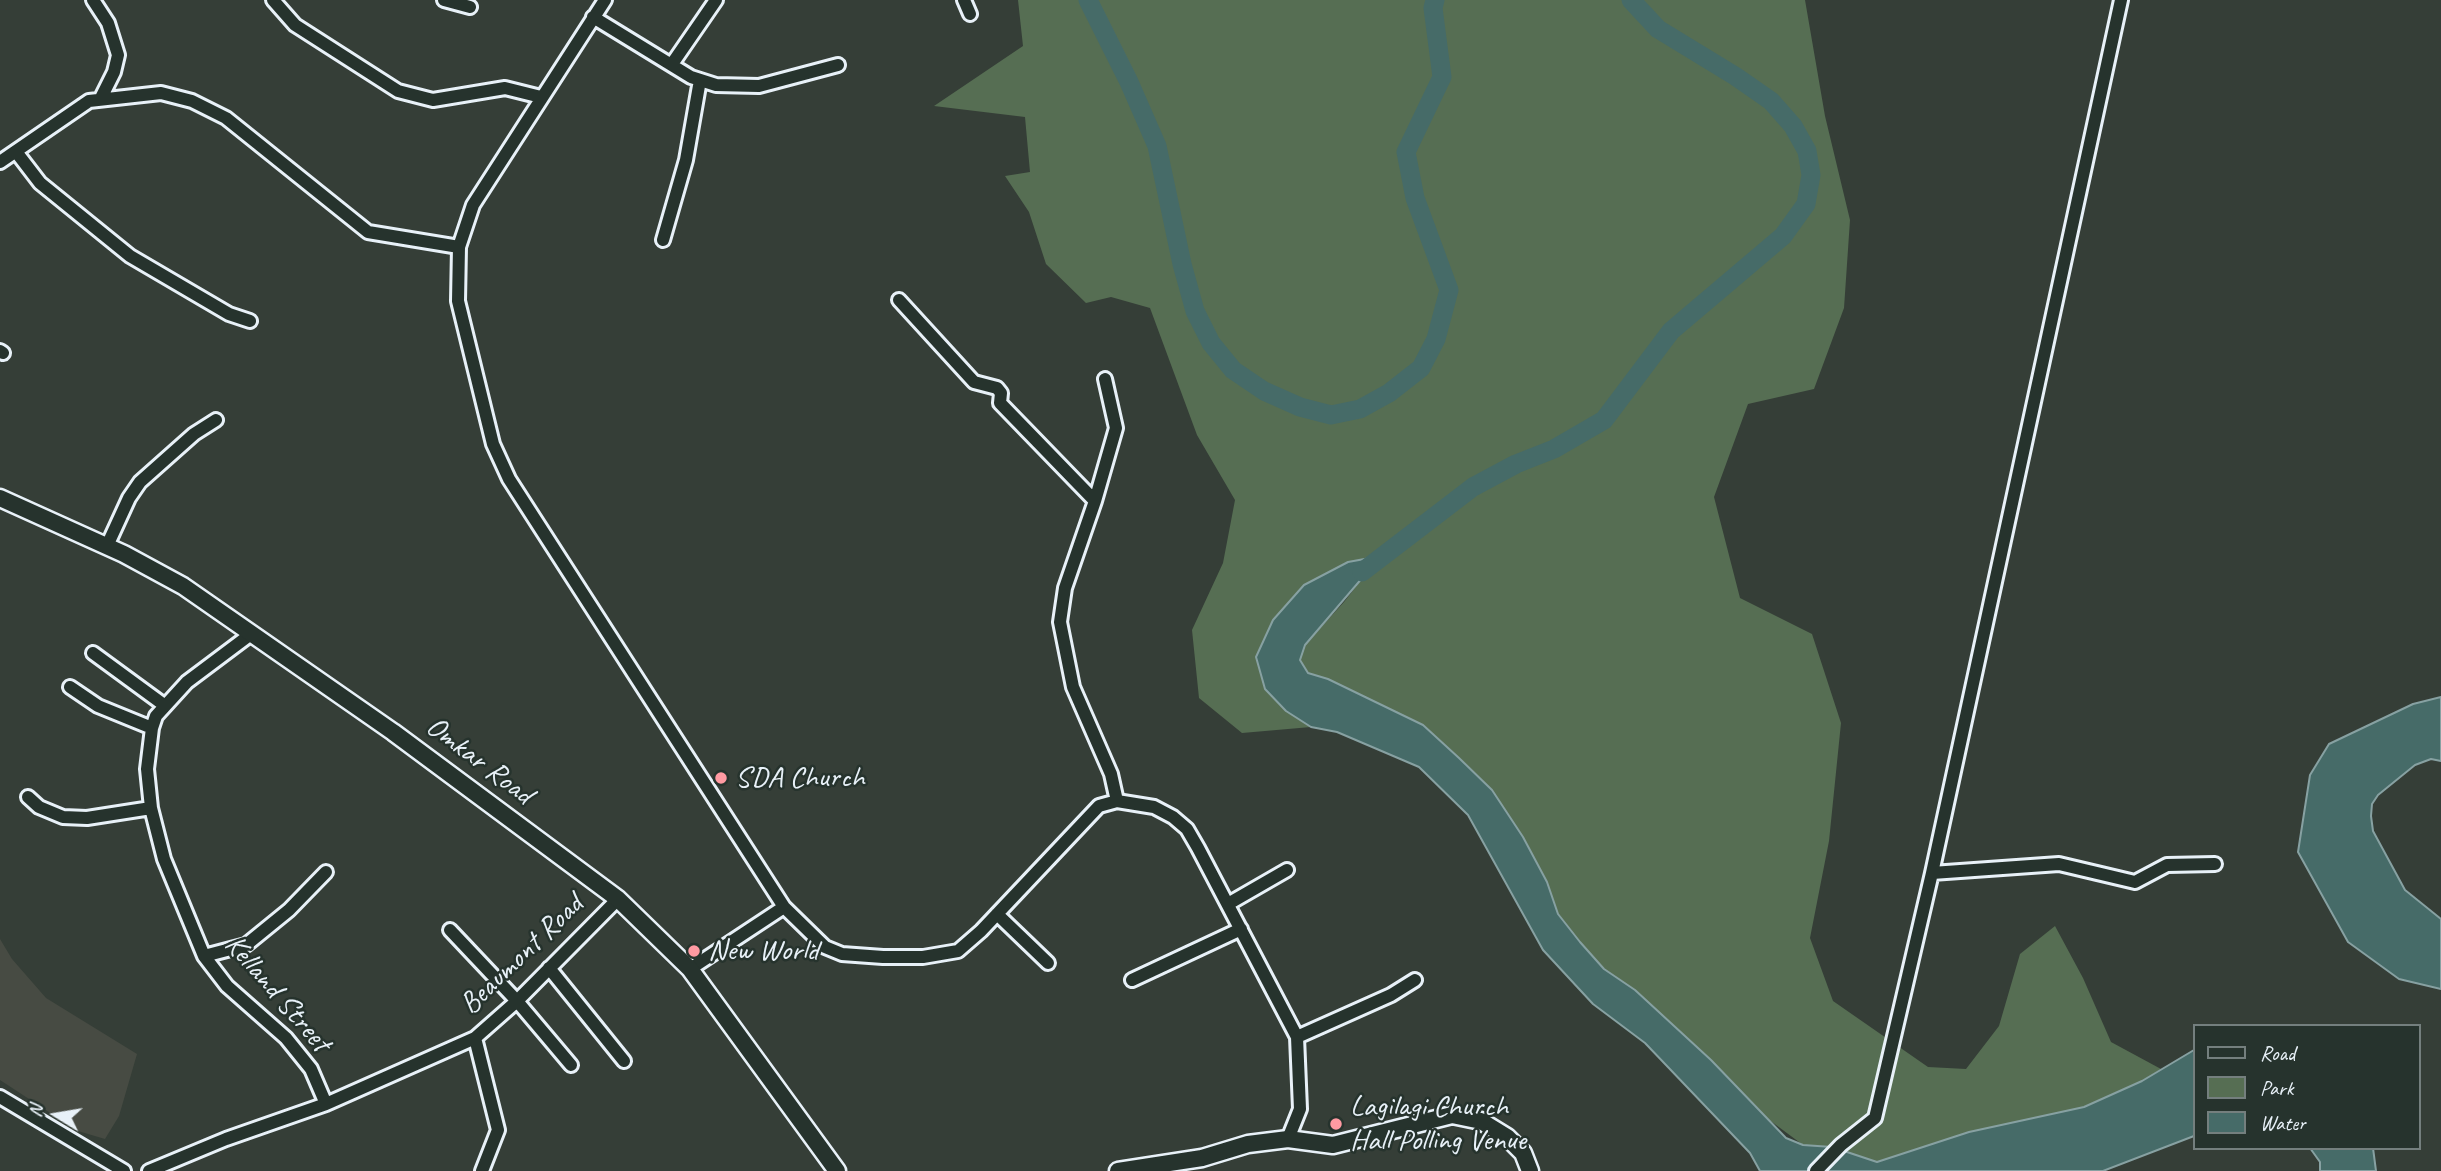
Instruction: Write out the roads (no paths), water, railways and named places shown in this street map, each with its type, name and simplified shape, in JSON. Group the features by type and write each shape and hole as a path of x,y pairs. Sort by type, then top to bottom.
{"street":[{"path":"93,0 108,23 118,55 114,72 102,98"},
{"path":"273,0 295,25 398,91 433,100 505,88 541,97"},
{"path":"444,0 470,7"},
{"path":"605,0 473,205 459,247 458,301 493,444 509,479 784,907 825,947 842,954 883,957 923,957 958,951 997,914 1074,829 1099,806 1117,801 1154,807 1173,817 1186,829 1297,1037 1300,1109 1288,1139"},
{"path":"672,64 716,0"},
{"path":"964,0 970,14"},
{"path":"1816,1171 1841,1145 1875,1118 1932,873 2121,0"},
{"path":"593,17 700,80 716,85 760,86 838,65"},
{"path":"663,240 686,160 700,80"},
{"path":"0,162 17,153 52,125 89,101 161,93 192,101 226,118 368,232 459,247"},
{"path":"17,153 40,183 130,256 229,314 250,321"},
{"path":"899,300 974,382 997,388 1001,393 1000,404 1095,501"},
{"path":"1105,379 1116,428 1095,501 1065,588 1060,622 1073,687 1111,774 1117,801"},
{"path":"107,546 125,506 140,482 194,433 216,420"},
{"name":"Omkar Road","path":"0,498 107,546 183,586 393,732 618,899 690,970 837,1171"},
{"name":"Kelland Street","path":"251,634 187,682 164,705 152,728 147,769 151,808 164,859 204,956 236,995 286,1038 311,1069 326,1104"},
{"path":"93,653 164,705"},
{"path":"70,687 98,706 152,728"},
{"path":"28,797 39,807 63,817 87,818 151,808"},
{"path":"1932,873 2059,864 2135,882 2168,865 2215,863"},
{"path":"1228,904 1287,870"},
{"path":"204,956 246,945 289,910 326,872"},
{"name":"Beaumont Road","path":"149,1171 226,1139 326,1104 475,1038 517,1001 618,899"},
{"path":"690,970 784,907"},
{"path":"997,914 1048,963"},
{"path":"1132,980 1241,929"},
{"path":"450,930 517,1001 571,1065"},
{"path":"549,968 624,1061"},
{"path":"1297,1037 1391,995 1415,980"},
{"path":"475,1038 498,1130 482,1171"},
{"path":"0,1097 124,1171"},
{"path":"1118,1171 1203,1164 1248,1144 1288,1139 1333,1145 1452,1115 1480,1121 1507,1137 1524,1153 1530,1171"}],"water":[{"path":"1381,556 1305,645 1300,660 1308,673 1328,679 1423,725 1492,790 1523,837 1547,882 1558,914 1580,942 1604,969 1635,990 1711,1060 1786,1138 1803,1145 1832,1147 1877,1162 1969,1132 2084,1107 2142,1081 2192,1051 2192,1137 2103,1171 1760,1171 1750,1153 1645,1043 1593,1004 1543,950 1468,815 1419,767 1337,732 1311,727 1286,711 1265,689 1256,657 1273,620 1304,585 1348,562"},
{"path":"2441,697 2441,761 2431,759 2415,765 2378,795 2372,804 2371,816 2373,831 2405,890 2441,919 2441,989 2399,979 2348,942 2298,852 2310,775 2329,744 2413,704"},
{"path":"2311,1150 2373,1150 2376,1171 2320,1171 2320,1162"}],"waterway":[{"path":"1088,0 1157,146 1182,264 1195,311 1211,343 1233,370 1264,391 1300,407 1331,415 1360,409 1389,393 1421,368 1436,339 1449,290 1415,198 1406,152 1442,77 1433,8 1435,0"},
{"path":"1362,572 1473,487 1516,464 1554,449 1604,420 1671,331 1783,236 1806,204 1811,175 1807,151 1793,126 1771,101 1658,29 1631,0"}],"place":[{"name":"SDA Church","path":"721,778"},
{"name":"New World","path":"694,951"},
{"name":"Lagilagi Church Hall Polling Venue","path":"1336,1124"}]}
